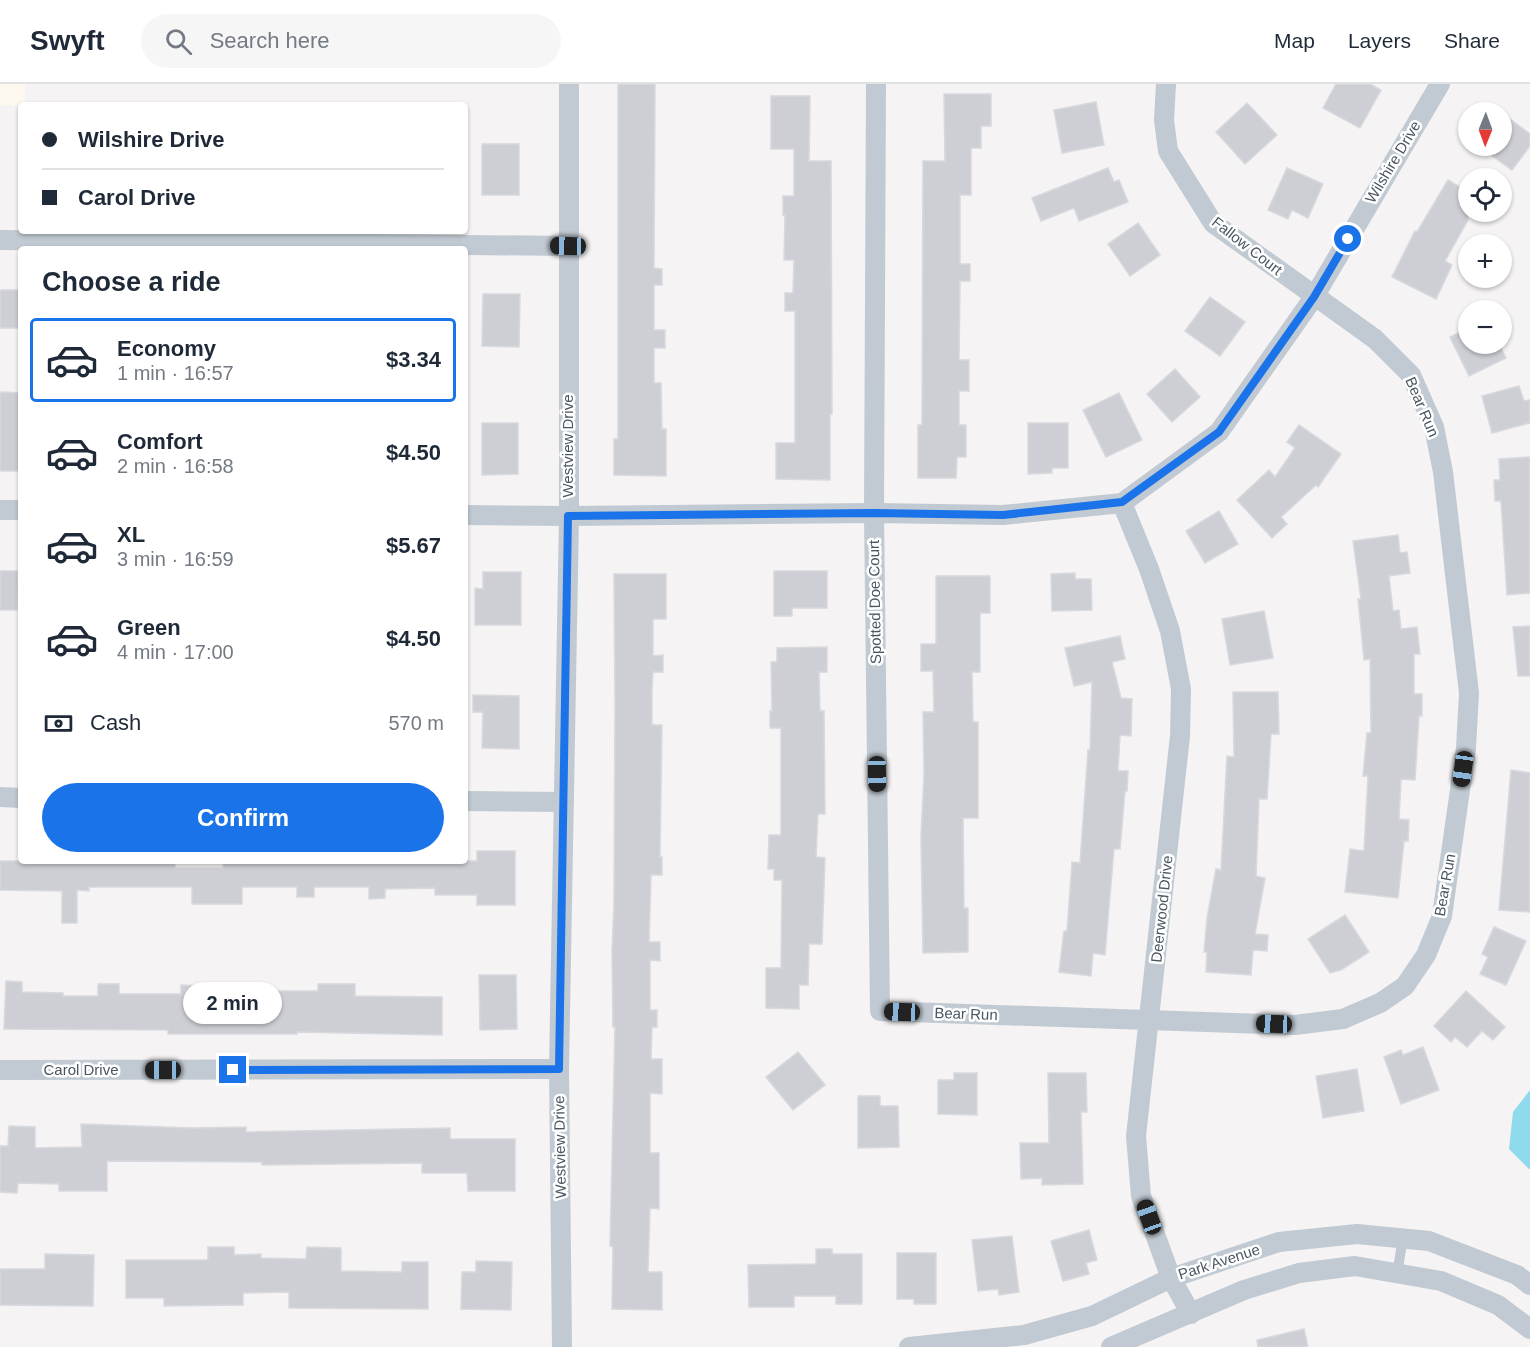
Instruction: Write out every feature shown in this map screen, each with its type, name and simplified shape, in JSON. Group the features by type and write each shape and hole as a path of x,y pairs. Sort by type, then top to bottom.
{"street":[{"name":"Westview Drive","path":"562,1347 559,1069 568,516 569,84"},
{"name":"Spotted Doe Court","path":"876,84 874,513 879,1011"},
{"name":"Fallow Court","path":"1166,84 1164,120 1168,151 1213,223 1314,297"},
{"name":"Wilshire Drive","path":"468,515 874,513 1003,515 1122,502 1219,432 1314,297 1440,84"},
{"path":"0,240 568,246"},
{"name":"Bear Run","path":"879,1011 1295,1025 1342,1019 1380,1003 1405,986 1425,955 1442,916 1466,748 1469,693 1443,472 1434,426 1411,375 1375,339 1314,297"},
{"name":"Deerwood Drive","path":"1122,502 1149,569 1170,631 1181,688 1180,736 1136,1136 1141,1196 1171,1278 1191,1314"},
{"path":"0,510 18,510"},
{"path":"0,797 18,798"},
{"path":"468,801 564,802"},
{"name":"Carol Drive","path":"0,1070 559,1069"},
{"name":"Park Avenue","path":"909,1347 1036,1332 1092,1316 1171,1278 1279,1242 1356,1234 1429,1240 1517,1275 1530,1285"},
{"path":"1111,1347 1244,1290 1299,1273 1355,1266 1441,1281 1498,1305 1530,1329"}],"lane":[{"path":"1397,1274 1403,1238"}],"shaded area":[{"path":"0,84 25,84 25,102 18,102 18,105 0,105"}],"water":[{"path":"1530,1090 1529,1169 1509,1149 1513,1112"}],"building":[{"path":"618,84 655,84 654,268 662,269 662,285 654,285 654,330 665,330 665,348 654,348 654,383 661,383 662,429 666,429 666,476 614,475 614,439 618,439"},
{"path":"1336,84 1370,84 1381,90 1360,128 1323,108"},
{"path":"944,94 991,94 991,126 981,126 981,148 971,148 971,195 960,195 960,264 970,264 970,281 960,281 959,360 969,360 969,391 959,391 959,425 966,425 966,457 957,457 956,478 918,478 918,425 922,425 923,161 945,161"},
{"path":"771,96 810,96 809,161 831,161 830,480 776,479 776,443 795,443 795,311 785,311 785,293 793,293 794,260 784,260 785,215 783,215 783,196 794,196 794,149 771,149"},
{"path":"1096,102 1104,145 1062,153 1054,110"},
{"path":"1247,103 1277,135 1245,164 1216,132"},
{"path":"1512,120 1530,134 1530,146 1512,170 1492,156 1512,156"},
{"path":"482,144 519,144 519,195 482,195"},
{"path":"1108,168 1114,182 1119,180 1128,202 1079,221 1074,208 1041,221 1032,198"},
{"path":"1287,168 1323,184 1308,218 1292,210 1288,219 1268,210"},
{"path":"1448,180 1458,186 1458,222 1467,222 1458,234 1445,261 1452,265 1436,299 1392,277 1415,231 1417,232"},
{"path":"1138,223 1160,255 1130,276 1108,244"},
{"path":"0,290 18,290 18,328 0,328"},
{"path":"483,294 520,294 519,347 482,346"},
{"path":"1210,297 1245,322 1220,356 1185,331"},
{"path":"1458,333 1458,353 1450,337"},
{"path":"1458,354 1504,354 1506,358 1469,376"},
{"path":"1175,369 1200,397 1172,422 1147,394"},
{"path":"1519,386 1524,401 1530,400 1530,423 1492,433 1482,396"},
{"path":"0,392 18,393 18,471 0,471"},
{"path":"1119,393 1142,440 1106,457 1083,410"},
{"path":"482,423 518,423 518,474 482,475"},
{"path":"1028,423 1068,423 1068,468 1052,468 1052,473 1028,474"},
{"path":"1299,425 1341,454 1318,487 1316,485 1281,517 1287,524 1272,538 1237,500 1269,470 1275,477 1295,448 1287,442"},
{"path":"1530,457 1530,593 1507,595 1501,501 1495,501 1494,480 1500,480 1499,459"},
{"path":"1219,511 1238,544 1205,563 1186,531"},
{"path":"1398,535 1400,553 1407,552 1410,573 1389,576 1393,611 1399,610 1401,629 1417,627 1420,654 1414,654 1414,694 1422,694 1422,716 1419,716 1415,780 1401,779 1399,819 1409,820 1408,841 1404,841 1398,898 1345,892 1350,849 1364,851 1368,776 1363,776 1367,733 1371,733 1370,659 1364,660 1358,599 1361,599 1353,541"},
{"path":"0,571 18,571 17,610 0,610"},
{"path":"774,571 827,571 827,608 792,608 792,616 774,616"},
{"path":"483,572 521,572 521,625 475,625 475,588 483,589"},
{"path":"1075,573 1075,579 1091,579 1092,610 1052,611 1051,574"},
{"path":"614,574 666,574 666,619 653,619 653,656 663,655 663,672 653,672 652,691 652,725 662,725 660,857 662,857 662,875 651,875 649,942 660,942 660,961 650,960 650,1010 657,1010 657,1027 652,1027 651,1059 662,1059 662,1094 650,1093 650,1153 659,1153 659,1209 650,1208 648,1272 662,1272 662,1310 612,1309 613,1247 610,1246 615,1027 613,1027 612,951"},
{"path":"936,576 990,576 990,613 980,613 980,672 972,672 973,722 978,722 978,818 963,818 964,908 968,908 968,952 923,953 921,836 924,775 923,712 934,712 933,671 921,671 921,644 936,644"},
{"path":"1264,611 1273,658 1230,665 1222,619"},
{"path":"1530,626 1530,676 1518,676 1513,627"},
{"path":"1120,636 1125,659 1112,662 1121,698 1132,699 1131,736 1120,735 1118,771 1128,771 1127,791 1125,791 1120,849 1114,849 1105,955 1093,953 1091,976 1059,972 1064,931 1067,931 1072,862 1080,863 1088,750 1090,750 1092,682 1074,686 1065,648"},
{"path":"827,647 827,672 819,672 820,711 824,711 825,814 818,814 816,857 825,858 822,944 809,944 808,985 799,985 799,1009 766,1008 766,968 781,968 782,880 774,880 774,869 768,869 769,835 781,835 781,728 770,728 771,662 777,662 777,648"},
{"path":"1233,692 1278,692 1279,734 1271,734 1267,799 1259,799 1256,876 1265,878 1255,934 1268,935 1267,951 1253,950 1251,975 1206,972 1207,952 1204,952 1207,918 1216,869 1221,870 1227,756 1234,757"},
{"path":"473,695 519,696 519,749 482,748 483,712 473,712"},
{"path":"1511,770 1530,773 1530,912 1499,910"},
{"path":"477,851 515,851 515,905 477,905 477,895 435,895 435,888 385,889 385,898 369,899 369,887 314,887 314,897 297,897 297,887 242,887 242,904 192,904 192,887 89,887 89,891 77,890 77,923 62,923 62,891 0,890 0,861 18,861 18,864 175,864 175,868 223,868 223,864 468,864 468,861 477,861"},
{"path":"1345,915 1369,952 1341,970 1330,973 1308,939"},
{"path":"1494,927 1526,941 1506,985 1480,974 1488,957 1482,954"},
{"path":"479,975 516,975 517,1029 480,1030"},
{"path":"6,981 22,982 22,992 63,993 63,996 98,996 98,984 119,984 119,994 181,994 181,985 202,986 202,995 239,996 239,994 256,994 255,991 318,991 318,984 355,984 355,996 442,997 442,1035 297,1032 297,1034 168,1034 168,1030 4,1029"},
{"path":"1466,991 1505,1027 1493,1040 1482,1031 1467,1047 1455,1037 1451,1042 1434,1026"},
{"path":"1423,1047 1439,1090 1401,1104 1384,1057 1401,1050 1403,1055"},
{"path":"798,1052 825,1085 793,1110 766,1077"},
{"path":"1357,1069 1364,1111 1323,1118 1316,1076"},
{"path":"954,1073 977,1073 977,1115 938,1114 938,1080 954,1080"},
{"path":"1048,1073 1086,1073 1087,1112 1081,1112 1083,1184 1042,1185 1042,1178 1021,1179 1020,1143 1049,1143"},
{"path":"858,1096 880,1096 880,1106 898,1106 899,1147 858,1148"},
{"path":"81,1124 192,1128 246,1127 246,1132 450,1128 450,1139 515,1139 515,1191 468,1191 467,1173 422,1173 422,1163 262,1165 262,1162 107,1161 107,1191 59,1191 59,1184 18,1183 17,1193 0,1192 0,1146 8,1146 9,1126 35,1127 35,1148 82,1147"},
{"path":"1089,1230 1097,1260 1086,1263 1089,1274 1063,1281 1051,1241"},
{"path":"1012,1236 1019,1292 999,1295 998,1289 978,1291 972,1240"},
{"path":"208,1247 234,1247 234,1255 261,1254 261,1258 306,1259 307,1247 341,1248 341,1271 402,1272 402,1262 428,1262 428,1309 289,1308 289,1292 243,1293 243,1305 164,1306 164,1298 126,1298 126,1260 208,1260"},
{"path":"816,1249 832,1249 832,1254 862,1254 862,1304 836,1304 836,1296 794,1296 794,1307 749,1307 748,1265 816,1264"},
{"path":"897,1253 936,1253 936,1304 914,1304 914,1299 897,1299"},
{"path":"45,1254 94,1255 93,1306 0,1305 0,1269 45,1269"},
{"path":"476,1261 512,1262 511,1310 461,1309 462,1272 476,1272"},
{"path":"1304,1329 1308,1347 1258,1347 1257,1340"}],"route":[{"path":"233,1070 559,1069 568,516 874,513 1003,515 1122,502 1219,432 1314,297 1348,239"}]}
